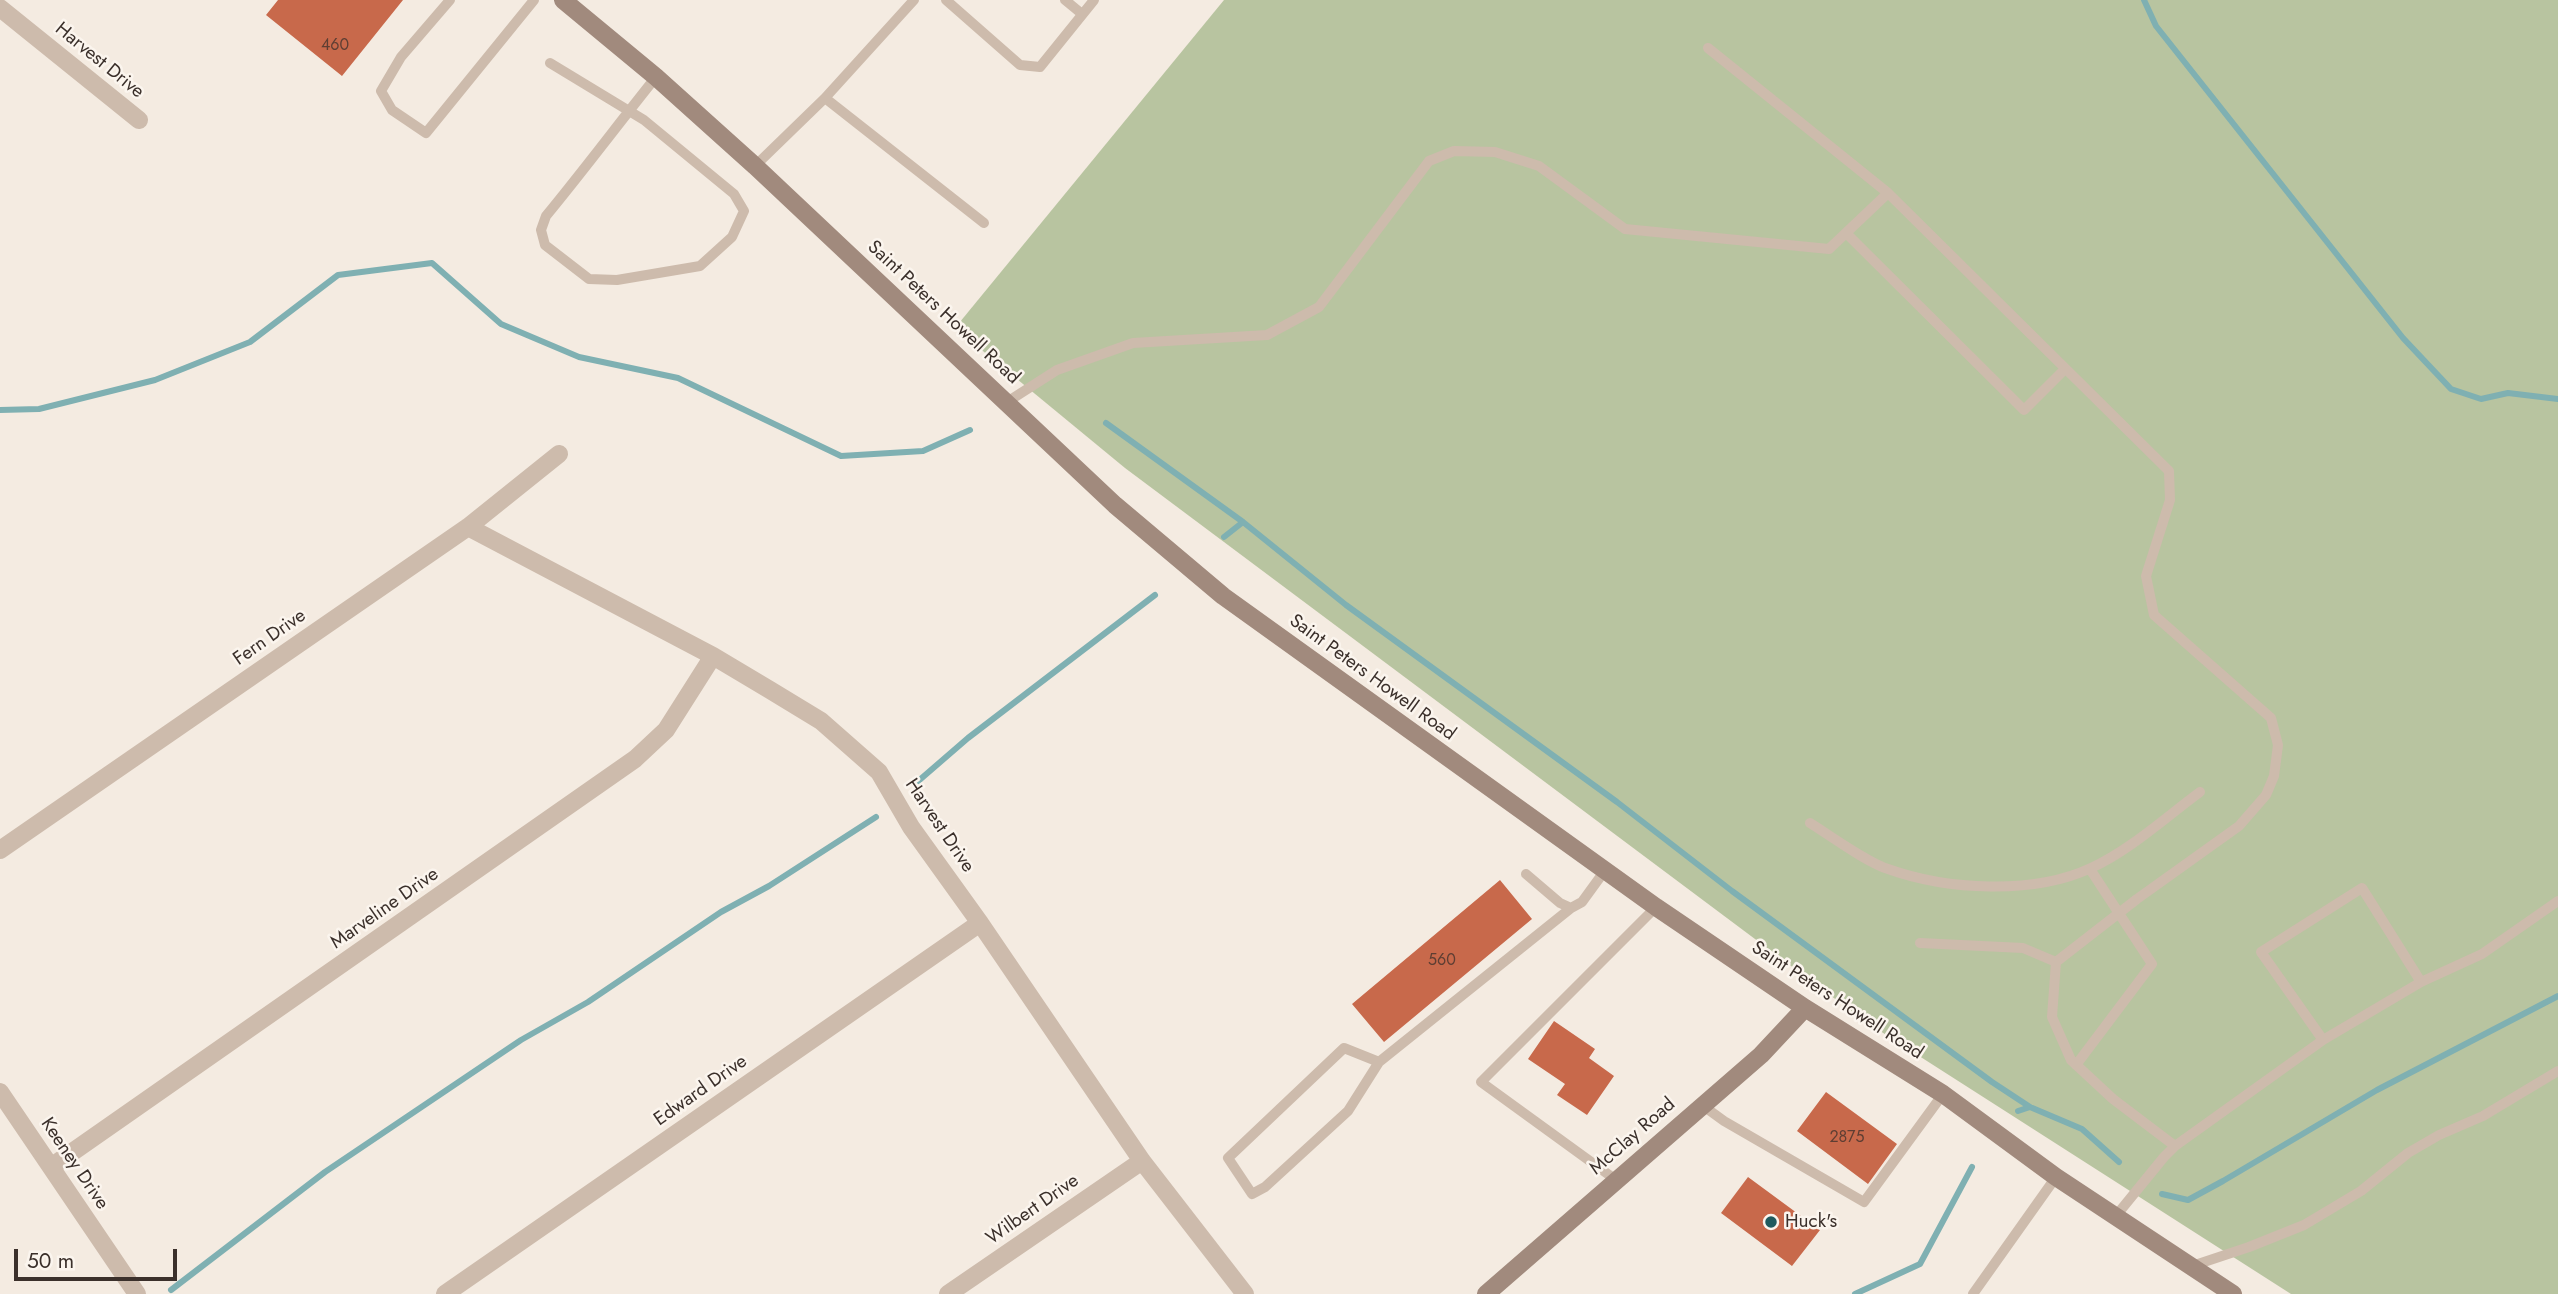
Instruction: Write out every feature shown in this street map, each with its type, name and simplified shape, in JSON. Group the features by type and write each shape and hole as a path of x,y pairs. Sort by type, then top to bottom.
{"main road":[{"name":"Saint Peters Howell Road","path":"563,0 656,77 755,166 1115,505 1223,596 1606,869 1656,908 1805,1008 1943,1094 2056,1177 2226,1292"},
{"name":"McClay Road","path":"1486,1294 1761,1055 1805,1008"}],"street":[{"name":"Harvest Drive","path":"1,9 139,120"},
{"name":"Fern Drive","path":"0,850 467,527 559,454"},
{"name":"Harvest Drive","path":"467,527 713,656 821,721 879,772 911,827 980,923 1142,1161 1245,1294"},
{"name":"Marveline Drive","path":"51,1167 635,759 666,730 713,656"},
{"name":"Edward Drive","path":"445,1294 980,923"},
{"name":"Keeney Drive","path":"0,1092 137,1294"},
{"name":"Wilbert Drive","path":"948,1294 1142,1161"}],"lane":[{"path":"450,0 401,57 382,92 391,110 426,133 534,0"},
{"path":"755,166 825,98 914,0"},
{"path":"946,0 1020,65 1040,67 1094,0"},
{"path":"1065,0 1082,15"},
{"path":"1708,48 1888,194 2169,471 2170,500 2146,576 2154,615 2271,718 2278,745 2274,776 2266,795 2239,826 2056,962 2052,1017 2071,1060 2113,1099 2175,1146"},
{"path":"551,63 628,112 644,120 734,194 744,211 732,237 700,266 617,280 589,279 545,245 541,230 546,216 607,141 628,112 656,77"},
{"path":"825,98 984,223"},
{"path":"1007,402 1057,370 1133,343 1267,335 1319,307 1429,162 1454,151 1495,152 1539,166 1625,229 1829,249 1888,194"},
{"path":"1846,233 2024,411 2065,369"},
{"path":"1810,823 1885,869 1973,886 2013,886 2060,879 2090,869 2110,858 2200,792"},
{"path":"1379,1062 1344,1048 1228,1158 1252,1194 1265,1187 1349,1111 1379,1062 1582,902 1606,869"},
{"path":"2076,1065 2152,964 2090,869"},
{"path":"1526,874 1560,903 1571,908"},
{"path":"2323,1040 2261,952 2362,888 2421,982"},
{"path":"2115,1217 2175,1146 2323,1040 2421,982 2482,954 2558,901"},
{"path":"1616,1180 1481,1082 1656,908"},
{"path":"1920,943 2023,948 2056,962"},
{"path":"2189,1267 2304,1225 2361,1191 2408,1153 2439,1135 2483,1116 2558,1071"},
{"path":"1702,1105 1724,1121 1864,1202 1943,1094"},
{"path":"1973,1294 2056,1177"}],"green space":[{"path":"1224,0 2558,0 2558,1294 2291,1294 1866,1022 1125,468 955,328"}],"building":[{"path":"278,0 403,0 342,76 266,15"},
{"path":"1500,880 1532,919 1384,1042 1352,1004"},
{"path":"1554,1021 1595,1049 1589,1058 1614,1076 1587,1115 1557,1095 1565,1084 1528,1059"},
{"name":"Huck's","path":"1826,1092 1897,1144 1868,1184 1797,1131"},
{"name":"Huck's","path":"1748,1177 1820,1230 1792,1266 1721,1213"}],"waterway":[{"path":"2144,0 2156,26 2403,338 2451,389 2481,399 2508,393 2558,399"},
{"path":"0,410 39,409 155,380 250,342 338,275 432,263 501,324 579,357 678,378 841,456 923,451 970,430"},
{"path":"1106,423 1243,522 1346,605 1617,802 1732,891 1992,1082 2030,1107 2082,1129 2119,1162"},
{"path":"1224,537 1243,522"},
{"path":"916,783 968,738 1155,595"},
{"path":"171,1290 325,1172 521,1040 588,1002 721,912 769,886 876,817"},
{"path":"2162,1194 2188,1200 2377,1090 2558,996"},
{"path":"2018,1111 2030,1107"},
{"path":"1855,1294 1920,1264 1972,1167"}],"place":[{"name":"Huck's","path":"1771,1222"}]}
